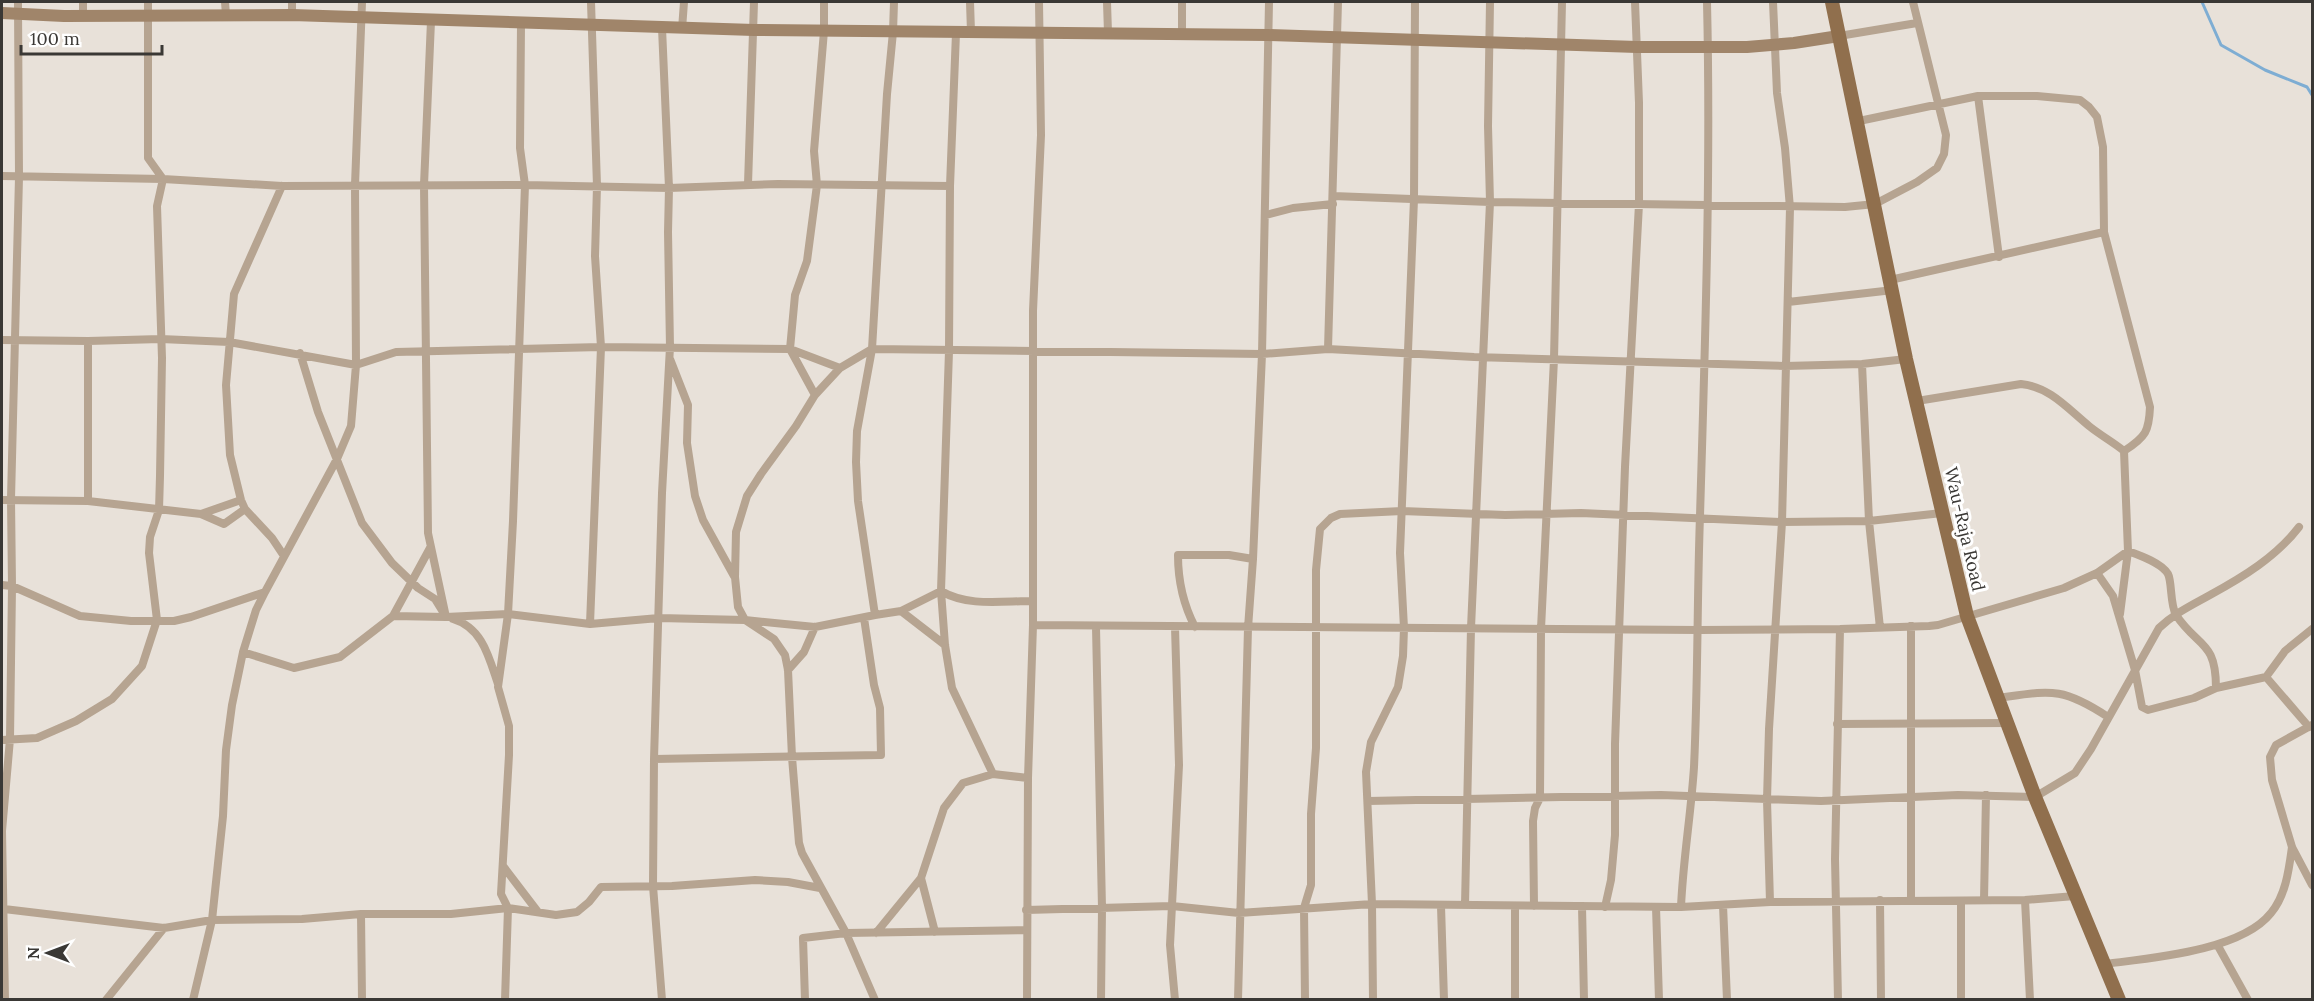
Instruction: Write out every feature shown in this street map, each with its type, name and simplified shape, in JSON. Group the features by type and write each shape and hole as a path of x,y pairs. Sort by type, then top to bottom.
{"main road":[{"name":"Wau-Raja Road","path":"1832,2 1859,122 1906,359 1967,616 2035,797 2119,999"}],"street":[{"path":"83,2 83,16"},
{"path":"6,740 37,738 76,721 112,699 142,666 157,620 149,553 150,537 159,510 162,407 157,206 163,178 148,158 148,2"},
{"path":"225,2 225,15"},
{"path":"292,2 292,15"},
{"path":"193,999 212,920 223,816 226,750 243,652 256,610 337,459 351,426 356,365 355,185 362,2"},
{"path":"590,624 601,346 595,256 597,186 591,2"},
{"path":"682,29 684,2"},
{"path":"748,184 754,2"},
{"path":"815,395 790,349 795,295 807,261 817,185 814,151 824,31 824,2"},
{"path":"875,615 858,501 856,462 859,419 872,349 894,2"},
{"path":"970,2 971,32"},
{"path":"1027,999 1028,778 1033,625 1033,352 1041,135 1039,2"},
{"path":"1107,2 1108,33"},
{"path":"1182,2 1182,35"},
{"path":"1238,999 1248,627 1262,354 1269,2"},
{"path":"1328,349 1338,2"},
{"path":"1373,999 1372,904 1366,772 1371,742 1398,687 1403,656 1404,628 1400,553 1414,199 1414,2"},
{"path":"1465,905 1471,628 1490,202 1488,126 1490,2"},
{"path":"1534,906 1533,820 1540,798 1541,629 1554,359 1562,2"},
{"path":"1605,907 1613,868 1624,514 1639,204 1635,2"},
{"path":"1681,907 1691,797 1699,630 1709,205 1707,2"},
{"path":"1770,902 1767,800 1782,522 1790,208 1777,93 1773,2"},
{"path":"1266,214 1333,200 1414,199 1790,208 1875,204 1917,182 1937,168 1944,154 1946,135 1913,2"},
{"path":"4,998 2,831 12,586 6,499 15,340 19,177 18,7"},
{"path":"2,13 18,7 83,16 292,15 682,29 1268,35 1636,47 1840,42 1917,23"},
{"path":"431,21 424,185 430,548 446,617"},
{"path":"498,687 508,614 525,185 520,148 521,24"},
{"path":"662,28 669,188 670,358 663,464 654,759 653,886 662,999"},
{"path":"956,33 950,186 950,351 941,591 945,645 952,688 993,774"},
{"path":"1978,96 1999,257"},
{"path":"1859,122 1978,96 2037,96 2080,100 2089,107 2097,117 2103,147 2104,232 2150,407 2149,429 2138,442 2124,450"},
{"path":"2,176 163,178 282,186 525,185 669,188 748,184 950,186"},
{"path":"282,186 234,294 226,385 230,455 241,500 245,509 273,538 284,556"},
{"path":"1788,302 1892,285 2104,232"},
{"path":"2,340 161,339 229,342 264,350 300,353 356,365 396,352 601,346 790,349 840,368"},
{"path":"88,341 88,501"},
{"path":"875,999 846,933 820,888 799,843 788,670 785,655 774,639 745,620 738,608 735,577 736,532 747,496 815,395 840,368 872,349 1262,354 1328,349 1483,357 1785,366 1862,364 1906,359"},
{"path":"300,353 318,412 362,523 380,548 412,582 435,599 446,617 462,622 475,632 488,656 498,687 509,726 501,894 508,909 505,999"},
{"path":"670,358 688,405 687,443 695,496 703,520 735,577"},
{"path":"1862,364 1869,520 1880,628"},
{"path":"1917,400 2021,384 2033,385 2045,390 2089,426 2124,450"},
{"path":"2120,617 2128,551 2124,450"},
{"path":"6,499 88,501 201,514 224,524 245,509"},
{"path":"201,514 241,500"},
{"path":"1305,999 1304,909 1311,885 1311,814 1316,748 1316,570 1320,529 1330,518 1340,514 1402,511 1477,515 1624,514 1782,522 1869,520 1942,513"},
{"path":"1368,801 1615,795 1836,801 1986,795 2035,797 2075,773 2091,749 2159,628 2175,613 2258,567 2276,552 2299,527"},
{"path":"243,652 294,668 340,657 393,616 430,548"},
{"path":"1033,625 1777,630 1938,625 2064,588 2097,573 2128,551"},
{"path":"2128,551 2151,561 2168,575 2175,613 2210,651 2216,667 2216,688"},
{"path":"1195,627 1181,594 1178,555 1229,555 1253,559"},
{"path":"2097,573 2113,596 2135,670 2142,707 2148,710 2194,699 2216,688 2266,677 2285,651 2313,628"},
{"path":"2,585 12,586 80,616 131,621 174,621 265,592"},
{"path":"941,591 952,598 963,600 1032,601"},
{"path":"393,616 446,617 508,614 590,624 659,618 745,620 815,627 901,612 941,591"},
{"path":"901,612 945,645"},
{"path":"654,759 881,755 880,708 874,685 864,618"},
{"path":"1911,626 1911,900"},
{"path":"788,670 804,652 815,627"},
{"path":"1096,627 1102,908 1101,999"},
{"path":"1175,627 1179,765 1170,945 1175,999"},
{"path":"1838,999 1835,901 1840,629"},
{"path":"2266,677 2311,726 2276,745 2270,757 2272,780 2292,847 2313,885"},
{"path":"1998,698 2047,692 2062,693 2079,699 2108,717"},
{"path":"1837,724 2007,723"},
{"path":"876,933 921,878 944,808 963,783 993,774 1028,778"},
{"path":"1984,900 1986,795"},
{"path":"2105,964 2218,946 2251,929 2270,915 2287,879 2292,847"},
{"path":"503,866 538,912"},
{"path":"921,878 935,932"},
{"path":"4,909 165,928 212,920 302,919 361,914 451,914 508,909 556,915 577,912 589,902 600,887 755,880 788,882 820,888"},
{"path":"1026,910 1172,906 1239,913 1372,904 1681,907 1770,902 2025,900 2075,896"},
{"path":"1880,900 1881,999"},
{"path":"2025,900 2030,999"},
{"path":"1960,901 1961,999"},
{"path":"1723,905 1726,999"},
{"path":"1441,906 1444,999"},
{"path":"1515,906 1515,999"},
{"path":"1582,906 1584,999"},
{"path":"1656,907 1659,999"},
{"path":"361,914 362,999"},
{"path":"106,999 165,928"},
{"path":"805,999 803,938 846,933 1026,930"},
{"path":"2218,946 2248,999"}],"waterway":[{"path":"2202,2 2221,45 2265,70 2307,87 2312,95"}]}
